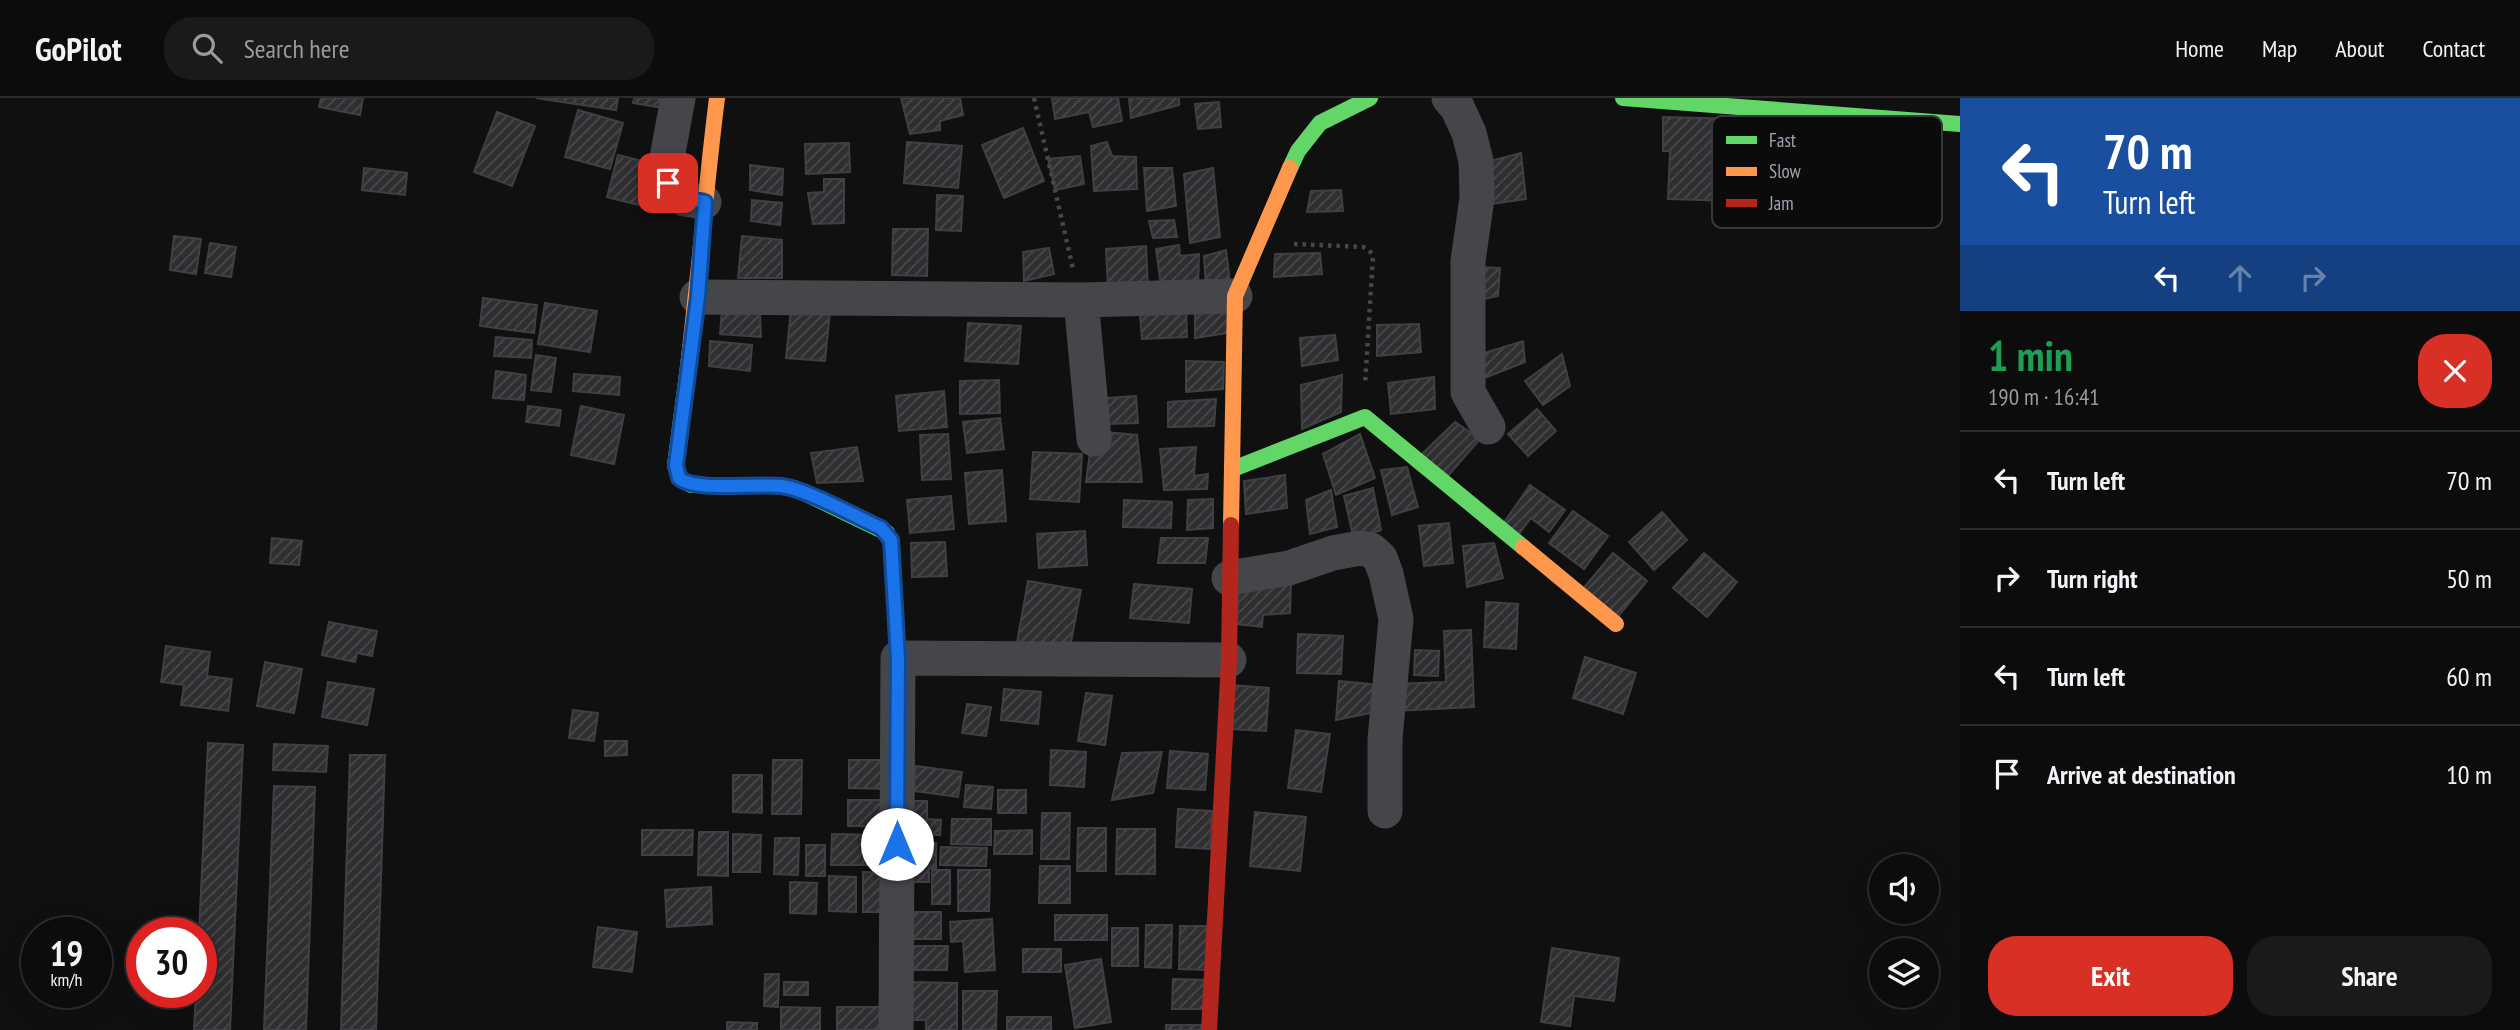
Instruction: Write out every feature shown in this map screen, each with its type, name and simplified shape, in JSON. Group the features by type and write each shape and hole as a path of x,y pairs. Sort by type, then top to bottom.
{"street":[{"path":"678,98 665,169 674,193 684,199 705,202"},
{"path":"717,98 698,297 676,465 679,478 691,485 771,485 794,488 887,533 892,547 898,658 896,1030"},
{"path":"1209,1030 1228,660 1235,296 1298,151 1326,120 1370,98"},
{"path":"1449,98 1457,107 1469,133 1476,161 1477,198 1468,261 1468,392 1488,427"},
{"path":"1623,98 1842,116"},
{"path":"1942,123 1960,124"},
{"path":"698,297 1081,300 1235,296"},
{"path":"1081,300 1094,439"},
{"path":"1233,469 1365,417 1616,624"},
{"path":"1229,578 1289,568 1333,553 1360,548 1371,550 1380,558 1396,619 1385,739 1385,811"},
{"path":"898,658 1228,660"}],"path":[{"path":"1034,98 1081,300"},
{"path":"1259,242 1363,247 1373,256 1366,348 1365,417"}],"building":[{"path":"321,98 363,98 360,115 319,107"},
{"path":"536,98 618,98 616,110"},
{"path":"634,98 671,98 669,109 633,103"},
{"path":"901,98 960,98 963,115 940,121 940,130 910,134"},
{"path":"1052,98 1118,98 1122,121 1093,127 1089,112 1055,119"},
{"path":"1129,98 1179,98 1179,105 1131,118"},
{"path":"1219,102 1221,127 1198,129 1195,104"},
{"path":"578,110 623,123 610,169 565,157"},
{"path":"497,112 535,126 512,186 474,172"},
{"path":"1663,117 1712,118 1712,200 1668,199 1670,151 1663,151"},
{"path":"1023,128 1044,181 1004,198 982,145"},
{"path":"907,142 962,146 958,188 904,183"},
{"path":"1107,142 1112,156 1136,157 1137,189 1094,191 1091,146"},
{"path":"849,143 850,172 806,174 805,144"},
{"path":"1521,153 1526,199 1491,204 1490,161"},
{"path":"618,155 662,166 651,208 607,197"},
{"path":"1080,156 1084,184 1055,190 1048,159"},
{"path":"750,165 783,169 782,195 750,190"},
{"path":"364,168 407,173 405,195 362,190"},
{"path":"1144,168 1172,168 1176,206 1147,211"},
{"path":"1213,168 1220,237 1190,243 1184,174"},
{"path":"824,179 844,179 844,223 813,224 808,193 824,192"},
{"path":"1341,190 1343,211 1307,212 1311,191"},
{"path":"937,195 963,196 961,231 936,230"},
{"path":"752,200 782,203 780,225 751,221"},
{"path":"1174,220 1177,237 1153,238 1149,221"},
{"path":"893,229 928,229 927,276 892,275"},
{"path":"174,236 201,239 196,274 170,270"},
{"path":"742,236 782,240 782,278 738,278"},
{"path":"210,243 236,247 231,277 205,273"},
{"path":"1179,245 1180,256 1199,254 1198,288 1161,286 1156,249"},
{"path":"1146,246 1148,287 1108,289 1106,249"},
{"path":"1049,248 1054,274 1024,281 1023,252"},
{"path":"1226,250 1230,283 1206,287 1204,256"},
{"path":"1320,253 1322,274 1274,277 1275,254"},
{"path":"1477,267 1500,268 1498,296 1479,300"},
{"path":"483,298 537,305 534,333 480,326"},
{"path":"1228,300 1228,333 1195,338 1195,303"},
{"path":"545,303 597,311 590,352 538,344"},
{"path":"1139,304 1186,305 1187,337 1142,339"},
{"path":"722,309 760,314 761,337 720,334"},
{"path":"791,309 830,312 825,361 786,358"},
{"path":"968,323 1021,326 1018,364 965,361"},
{"path":"1419,324 1421,352 1377,356 1377,325"},
{"path":"1335,335 1338,360 1302,366 1300,338"},
{"path":"496,337 532,340 531,358 494,356"},
{"path":"710,341 752,345 750,371 709,366"},
{"path":"1523,341 1525,362 1477,381 1478,355"},
{"path":"1562,354 1570,386 1543,405 1525,381"},
{"path":"536,355 556,358 551,392 531,390"},
{"path":"1186,361 1224,362 1223,389 1186,392"},
{"path":"496,371 526,375 524,400 493,398"},
{"path":"574,374 620,377 619,395 573,391"},
{"path":"1342,375 1341,412 1302,429 1301,385"},
{"path":"1434,377 1435,409 1391,414 1388,383"},
{"path":"999,380 1000,413 960,414 960,381"},
{"path":"944,391 947,427 899,431 896,396"},
{"path":"1136,396 1138,423 1108,424 1107,398"},
{"path":"1216,399 1214,426 1168,427 1168,402"},
{"path":"528,406 561,410 559,426 526,422"},
{"path":"581,406 624,415 614,464 571,455"},
{"path":"1537,409 1556,431 1528,456 1508,434"},
{"path":"1000,418 1004,449 967,453 963,422"},
{"path":"1455,422 1480,439 1448,476 1421,455"},
{"path":"1093,431 1137,435 1142,482 1086,482"},
{"path":"948,434 951,479 922,480 920,435"},
{"path":"1360,434 1375,478 1336,495 1323,454"},
{"path":"857,447 863,481 817,483 811,453"},
{"path":"1196,447 1194,476 1208,474 1207,489 1164,490 1160,449"},
{"path":"1033,452 1082,454 1079,502 1030,499"},
{"path":"1407,467 1418,507 1392,515 1381,470"},
{"path":"1002,470 1006,521 969,524 965,473"},
{"path":"1285,475 1287,508 1246,514 1244,481"},
{"path":"1530,485 1565,510 1549,532 1531,518 1518,535 1503,524"},
{"path":"1373,488 1381,530 1354,540 1344,496"},
{"path":"1331,490 1337,527 1310,534 1306,500"},
{"path":"951,496 954,529 910,533 907,500"},
{"path":"1213,499 1213,528 1187,530 1188,500"},
{"path":"1124,500 1172,502 1171,528 1123,527"},
{"path":"1573,511 1608,536 1584,569 1549,543"},
{"path":"1662,512 1687,540 1654,570 1629,542"},
{"path":"1449,523 1453,563 1424,566 1419,526"},
{"path":"1085,531 1087,565 1039,568 1037,534"},
{"path":"272,538 302,541 299,565 270,563"},
{"path":"1161,538 1208,538 1205,563 1158,563"},
{"path":"945,542 947,576 912,577 911,543"},
{"path":"1494,543 1503,578 1467,587 1463,546"},
{"path":"1613,553 1647,581 1616,619 1582,590"},
{"path":"1704,553 1737,582 1707,617 1673,588"},
{"path":"1291,579 1290,613 1263,615 1262,627 1237,624 1239,584"},
{"path":"1028,581 1081,590 1071,642 1016,648"},
{"path":"1134,584 1192,589 1189,623 1130,618"},
{"path":"1486,602 1518,604 1516,649 1484,647"},
{"path":"329,622 377,631 372,656 357,653 355,662 322,655"},
{"path":"1471,630 1474,707 1394,711 1393,684 1446,682 1444,631"},
{"path":"1298,634 1343,636 1341,674 1297,673"},
{"path":"166,646 210,652 207,676 232,679 228,711 181,705 184,685 161,682"},
{"path":"1415,650 1439,651 1438,676 1414,675"},
{"path":"1585,657 1636,673 1623,714 1573,698"},
{"path":"265,662 302,669 294,713 257,706"},
{"path":"1339,681 1379,685 1376,712 1336,720"},
{"path":"328,682 374,689 367,725 322,717"},
{"path":"1232,685 1269,688 1266,731 1230,729"},
{"path":"1004,689 1041,692 1038,724 1001,720"},
{"path":"1086,693 1112,696 1105,745 1078,741"},
{"path":"967,704 991,707 986,736 962,733"},
{"path":"573,710 598,713 594,741 569,738"},
{"path":"1296,730 1330,734 1321,792 1288,788"},
{"path":"605,741 627,741 627,755 605,756"},
{"path":"208,743 243,745 230,1030 194,1030 195,1008 217,1008 217,917 200,917"},
{"path":"274,744 328,746 326,772 273,770"},
{"path":"1051,750 1086,752 1084,787 1050,785"},
{"path":"1170,751 1208,754 1205,790 1167,788"},
{"path":"1162,752 1153,793 1112,800 1122,753"},
{"path":"350,755 385,755 376,1030 341,1030"},
{"path":"773,760 802,760 801,814 772,814"},
{"path":"849,760 891,760 890,789 849,788"},
{"path":"916,766 962,772 958,797 913,791"},
{"path":"733,775 762,775 762,813 733,812"},
{"path":"966,785 993,787 991,809 964,807"},
{"path":"274,786 315,787 306,1030 264,1030"},
{"path":"998,790 1026,790 1026,813 998,813"},
{"path":"848,800 891,800 891,826 848,826"},
{"path":"910,801 927,801 927,819 941,820 940,835 910,835"},
{"path":"1178,809 1212,811 1210,849 1176,847"},
{"path":"1255,812 1306,817 1300,871 1250,866"},
{"path":"1042,813 1070,813 1069,859 1041,859"},
{"path":"952,819 991,819 991,845 951,844"},
{"path":"1078,828 1106,828 1106,871 1077,871"},
{"path":"1117,829 1155,829 1155,874 1116,874"},
{"path":"642,830 693,830 692,855 642,855"},
{"path":"1032,830 1032,854 994,854 995,831"},
{"path":"699,832 728,832 728,876 698,875"},
{"path":"733,834 761,835 760,872 733,872"},
{"path":"832,834 890,835 889,865 831,865"},
{"path":"775,838 799,838 798,875 774,874"},
{"path":"904,843 936,843 936,868 929,868 929,882 905,882"},
{"path":"806,845 825,845 825,876 806,876"},
{"path":"941,847 987,848 986,866 940,865"},
{"path":"1040,866 1070,866 1070,903 1039,903"},
{"path":"932,870 950,870 950,904 932,904"},
{"path":"958,870 990,870 989,911 958,911"},
{"path":"863,872 890,873 889,912 863,912"},
{"path":"829,876 856,877 856,912 829,911"},
{"path":"790,882 817,883 816,914 790,913"},
{"path":"711,887 712,924 667,927 665,890"},
{"path":"905,912 941,912 941,939 904,939"},
{"path":"1055,915 1107,915 1107,940 1055,940"},
{"path":"992,919 995,970 965,972 963,941 951,942 950,922"},
{"path":"1146,925 1172,925 1171,968 1145,967"},
{"path":"1180,926 1208,926 1207,970 1179,969"},
{"path":"598,927 637,932 632,972 593,967"},
{"path":"1112,928 1138,928 1138,966 1112,966"},
{"path":"910,946 948,946 947,970 910,970"},
{"path":"1552,948 1619,958 1614,1001 1574,996 1570,1026 1541,1022"},
{"path":"1023,949 1061,949 1061,972 1023,972"},
{"path":"1101,959 1111,1022 1075,1028 1065,965"},
{"path":"765,974 779,974 778,1007 764,1006"},
{"path":"1173,979 1209,980 1209,1009 1172,1009"},
{"path":"784,982 808,982 808,995 784,995"},
{"path":"908,982 957,983 957,1030 926,1030 926,1020 908,1020"},
{"path":"963,991 997,991 996,1030 963,1030"},
{"path":"781,1007 820,1008 820,1030 781,1030"},
{"path":"837,1007 886,1007 886,1030 837,1030"},
{"path":"1007,1017 1051,1017 1051,1030 1007,1030"},
{"path":"727,1022 757,1023 757,1030 727,1030"},
{"path":"1166,1025 1205,1025 1205,1030 1166,1030"}],"traffic: fast":[{"path":"1290,168 1298,151 1320,123 1370,98"},
{"path":"1623,98 1856,116"},
{"path":"1942,123 1960,124"},
{"path":"686,382 675,465 685,482 691,485 771,485 794,488 887,533"},
{"path":"1233,469 1365,417 1523,547"}],"traffic: slow":[{"path":"686,382 717,98"},
{"path":"1231,525 1235,296 1290,168"},
{"path":"887,533 892,547 898,658"},
{"path":"1523,547 1616,624"}],"traffic: jam":[{"path":"1209,1030 1229,660 1231,525"}],"route":[{"path":"668,183 674,193 684,199 705,202 698,297 676,465 679,478 691,485 771,485 794,488 881,528 891,540 898,658 897,844"}]}
